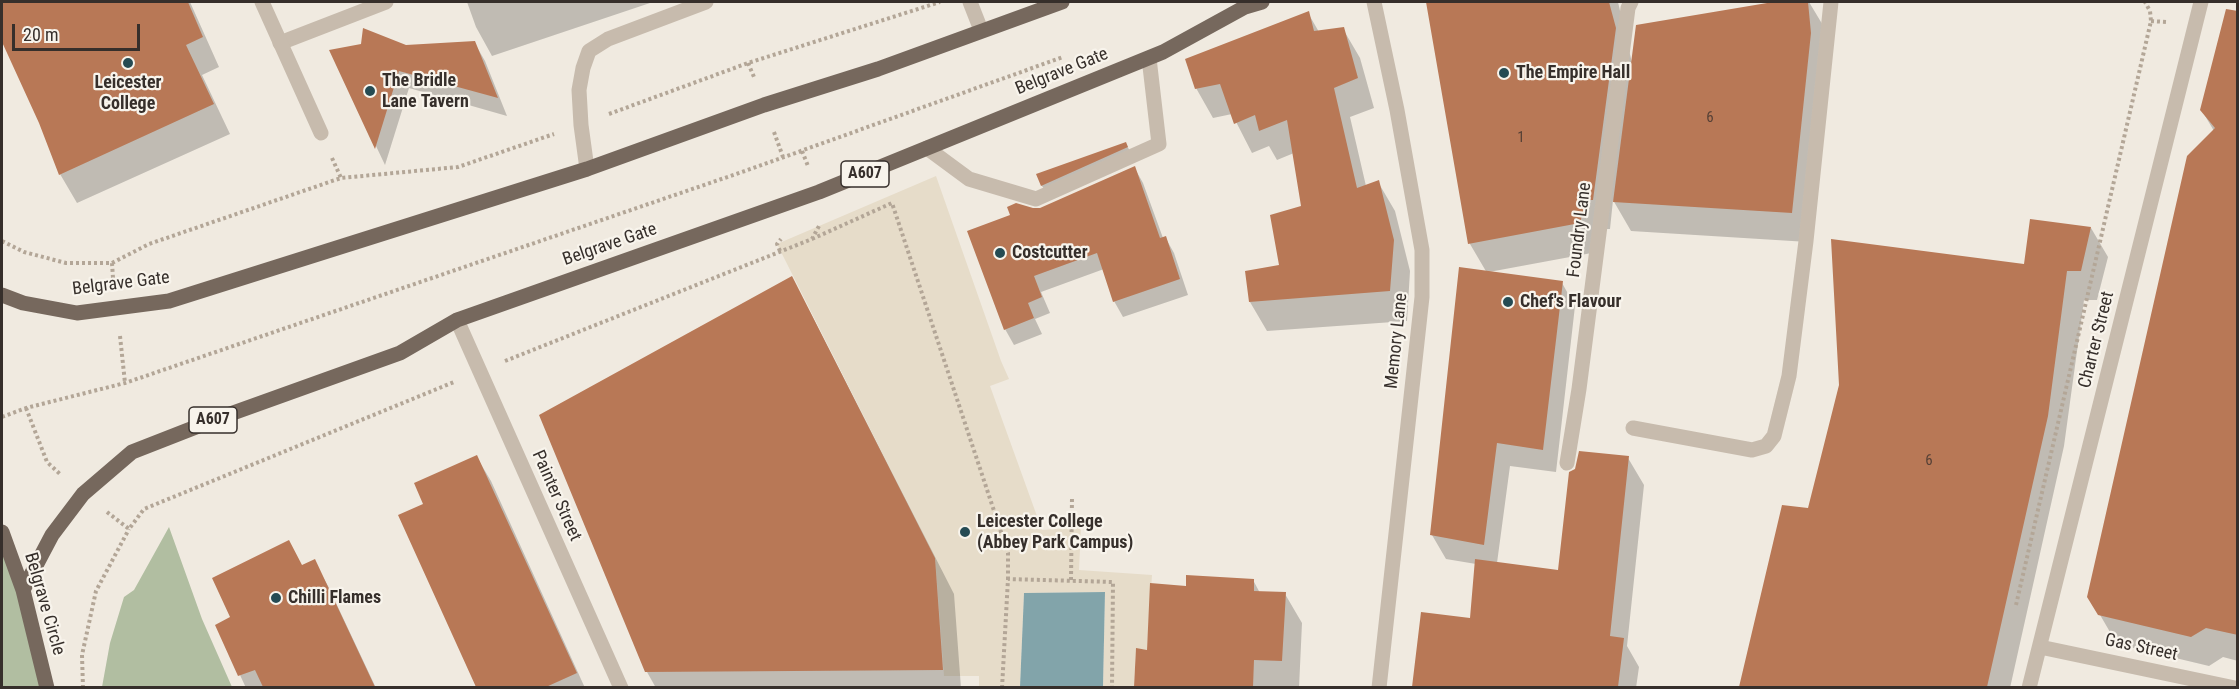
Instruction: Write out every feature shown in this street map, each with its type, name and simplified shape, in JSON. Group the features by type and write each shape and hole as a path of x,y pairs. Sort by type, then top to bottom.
{"main road":[{"name":"Belgrave Gate","path":"2,295 24,303 77,313 169,301 587,169 764,105 878,69 1062,2"},
{"name":"Belgrave Gate","path":"23,590 52,535 83,494 132,452 400,353 457,320 819,192 1149,58 1245,7 1262,2"},
{"name":"Belgrave Circle","path":"2,532 23,590 47,687"}],"street":[{"path":"262,2 321,133"},
{"path":"280,43 386,2"},
{"path":"587,169 579,90 589,51 608,39 706,2"},
{"path":"970,2 981,30"},
{"name":"Memory Lane","path":"1374,2 1397,110 1422,250 1422,297 1379,687"},
{"name":"Foundry Lane","path":"1567,463 1579,389 1628,8 1631,2"},
{"path":"1633,428 1752,450 1766,446 1774,436 1789,376 1831,2"},
{"name":"Charter Street","path":"2028,687 2040,647 2200,2"},
{"path":"927,148 969,179 1036,199 1159,144 1149,58"},
{"name":"Painter Street","path":"457,320 621,687"},
{"name":"Gas Street","path":"2040,647 2233,687"}],"path":[{"path":"2,242 24,252 66,263 112,263 149,244 341,178 458,167 581,125 748,63 940,2"},
{"path":"2016,607 2151,21 2150,11 2145,2"},
{"path":"2,417 26,408 126,383 745,171 1066,56"},
{"path":"83,687 82,655 96,591 129,529 144,509 479,371 812,238 892,203 1008,553 1002,687"},
{"path":"812,238 819,226"},
{"path":"26,408 47,462 83,494 129,529"},
{"path":"1071,580 1072,497"},
{"path":"1008,579 1113,582 1112,687"}],"green space":[{"path":"169,527 202,619 232,687 102,687 110,643 124,597 134,590"},
{"path":"2,531 47,687 2,687"}],"shaded area":[{"path":"936,176 1009,379 990,386 1042,530 1081,527 1079,570 1152,575 1147,650 1136,649 1134,687 1103,687 1105,592 1024,593 1020,687 979,687 979,676 944,676 935,558 777,244"}],"water":[{"path":"1105,592 1103,687 1020,687 1024,593"}],"building":[{"path":"2,2 188,2 203,37 186,45 214,104 59,175 39,123 2,42"},
{"path":"1426,2 1609,2 1616,28 1593,200 1586,200 1580,223 1468,244"},
{"path":"1773,2 1808,2 1811,33 1792,213 1613,202 1636,25"},
{"path":"2226,9 2238,11 2238,635 2206,628 2191,637 2098,615 2087,597 2187,156 2215,128 2200,110"},
{"path":"1309,11 1314,31 1344,27 1358,78 1334,88 1357,188 1379,180 1394,240 1390,291 1249,302 1245,271 1279,265 1270,215 1301,206 1287,120 1259,131 1255,115 1234,124 1220,84 1195,89 1185,59"},
{"path":"363,28 406,45 475,41 498,98 399,71 375,149 329,50 361,44"},
{"path":"1126,142 1128,147 1041,186 1036,174"},
{"path":"1135,166 1160,238 1166,236 1180,279 1113,302 1097,253 1034,276 1042,297 1028,303 1034,318 1004,330 967,231 1010,215 1007,207 1016,203 1040,208"},
{"path":"2030,219 2091,227 2081,271 2067,271 2048,416 1987,687 1739,687 1782,505 1808,508 1839,385 1831,239 2024,264"},
{"path":"1459,267 1563,281 1543,450 1497,443 1484,545 1430,535"},
{"path":"792,276 935,558 943,670 645,672 539,415"},
{"path":"1579,451 1629,456 1610,636 1624,638 1618,687 1412,687 1421,612 1470,618 1475,559 1558,570 1569,472 1575,469"},
{"path":"477,455 577,673 546,687 476,687 398,515 423,504 414,483"},
{"path":"289,540 302,565 315,559 375,687 263,687 255,670 238,676 215,625 230,617 212,578"},
{"path":"1186,575 1254,579 1254,591 1286,592 1282,661 1254,660 1253,687 1134,687 1136,648 1147,650 1150,583 1186,586"}],"place":[{"name":"Leicester College","path":"128,63"},
{"name":"The Empire Hall","path":"1504,73"},
{"name":"The Bridle Lane Tavern","path":"370,91"},
{"name":"Costcutter","path":"1000,253"},
{"name":"Chef's Flavour","path":"1508,302"},
{"name":"Leicester College (Abbey Park Campus)","path":"965,532"},
{"name":"Chilli Flames","path":"276,598"}]}
